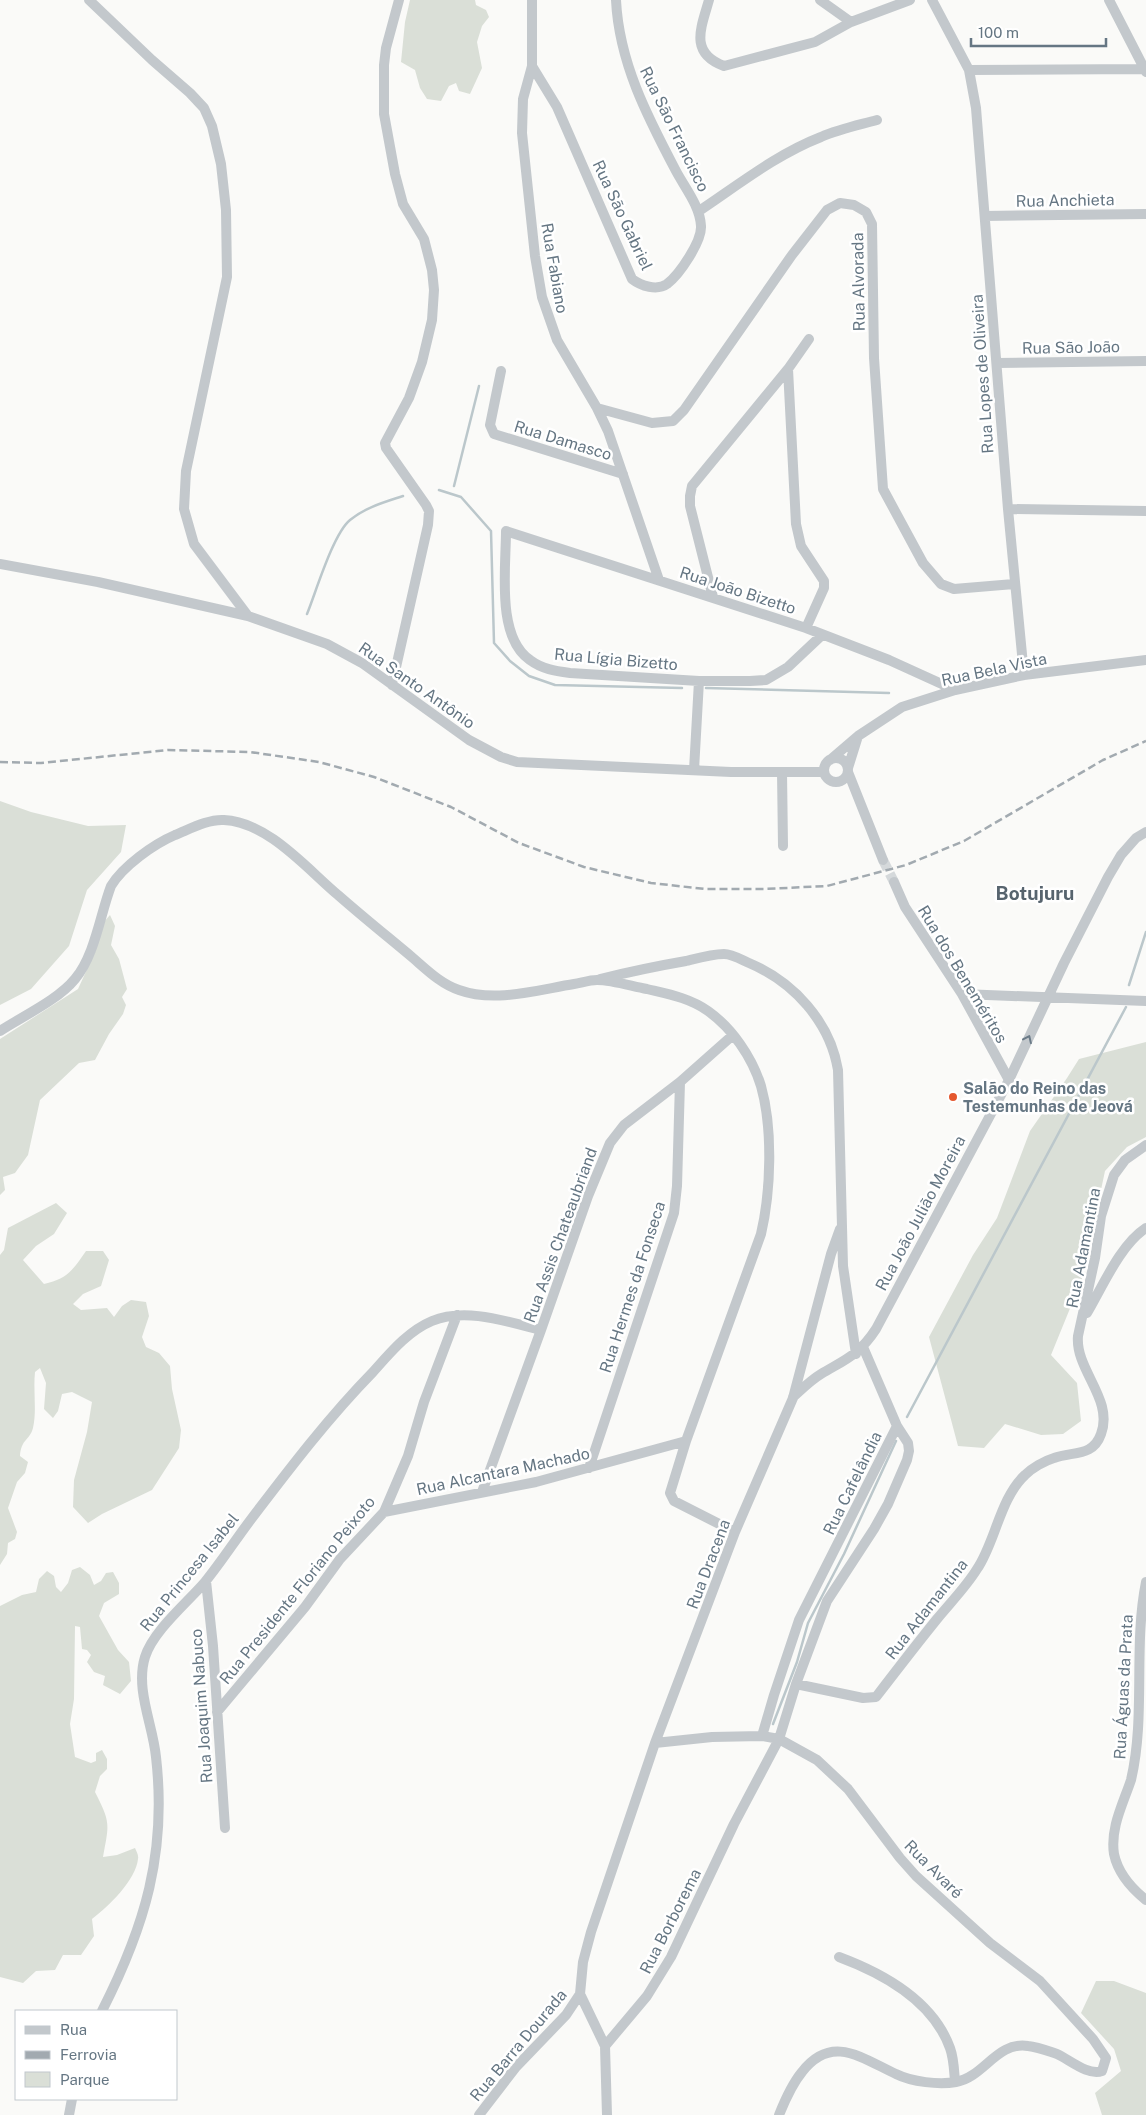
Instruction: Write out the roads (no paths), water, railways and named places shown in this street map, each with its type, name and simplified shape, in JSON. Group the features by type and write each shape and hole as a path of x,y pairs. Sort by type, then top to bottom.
{"street":[{"path":"89,0 152,60 190,92 204,108 212,126 221,164 226,210 227,277 186,471 184,509 194,544 248,616"},
{"path":"392,684 428,525 429,511 386,448 385,443 409,398 419,371 429,335 434,290 432,270 424,239 403,204 395,174 384,114 386,48 399,0"},
{"name":"Rua Fabiano","path":"532,0 532,66 523,99 522,133 535,256 542,297 557,340 597,408 608,431 659,580"},
{"name":"Rua São Francisco","path":"616,0 617,25 621,42 639,97 676,172 699,211"},
{"path":"709,0 700,32 700,44 706,56 724,66 815,42 851,22 910,0"},
{"path":"820,0 851,22"},
{"name":"Rua Lopes de Oliveira","path":"932,0 969,70 976,108 1014,584 1024,675"},
{"path":"969,70 1145,71 1109,0"},
{"name":"Rua São Gabriel","path":"532,66 557,107 632,279 643,285 659,287 674,278 700,238 699,211"},
{"path":"699,211 782,156 804,144 877,120"},
{"name":"Rua Alvorada","path":"597,408 652,423 673,421 684,410 792,254 826,210 840,203 854,205 866,212 872,224 874,358 880,476 886,498 924,563 935,578 946,588 1014,584"},
{"name":"Rua Anchieta","path":"985,216 1146,214"},
{"path":"713,597 690,506 692,486 788,369 809,339"},
{"name":"Rua São João","path":"997,363 1146,360"},
{"path":"788,369 791,460 797,530 801,546 824,581 824,588 806,628"},
{"name":"Rua Damasco","path":"502,371 490,425 494,434 623,474"},
{"path":"1008,509 1146,511"},
{"name":"Rua João Bizetto","path":"506,531 806,628 890,660 955,690"},
{"name":"Rua Lígia Bizetto","path":"506,531 506,614 510,632 517,647 528,659 547,669 570,674 699,681 766,680 788,667 822,635"},
{"name":"Rua Santo Antônio","path":"0,564 98,582 248,616 327,644 345,652 469,740 501,758 517,762 694,770 824,772"},
{"name":"Rua Bela Vista","path":"824,772 830,760 858,736 902,708 955,690 1024,675 1146,660"},
{"path":"694,770 699,681"},
{"path":"841,781 848,770 858,736"},
{"path":"830,760 841,759 848,770 883,860"},
{"path":"782,772 783,846"},
{"path":"824,772 832,781 841,781 860,803"},
{"path":"0,1031 54,996 76,978 89,954 111,886 122,872 167,838 215,820 225,820 246,825 281,844 372,924 450,986 478,994 504,995 597,980 644,968 726,954 767,971 781,981 810,1008 828,1035 835,1052 838,1070 840,1121 840,1229 848,1309 859,1350 898,1426"},
{"name":"Rua João Julião Moreira","path":"859,1350 876,1329 1008,1080 1108,877 1121,855 1136,838 1146,832"},
{"name":"Rua dos Beneméritos","path":"894,882 906,907 962,994 1008,1080"},
{"path":"597,980 676,996 708,1011 733,1035 754,1068 761,1087 768,1147 766,1203 760,1234 671,1488 671,1496 674,1501 735,1532"},
{"path":"962,994 1146,1001"},
{"name":"Rua Assis Chateaubriand","path":"482,1492 542,1330 588,1196 610,1143 624,1125 680,1082 733,1035"},
{"name":"Rua Hermes da Fonseca","path":"589,1468 674,1213 678,1186 680,1082"},
{"name":"Rua Adamantina","path":"796,1684 863,1698 876,1697 976,1571 1001,1513 1024,1475 1039,1464 1054,1457 1087,1452 1094,1445 1101,1433 1103,1418 1098,1395 1081,1358 1078,1344 1101,1216 1114,1175 1125,1160 1146,1145"},
{"path":"1084,1318 1126,1246 1137,1234 1146,1228"},
{"name":"Rua Dracena","path":"655,1743 735,1532 792,1398 840,1229"},
{"name":"Rua Princesa Isabel","path":"102,2010 130,1952 139,1927 157,1849 160,1800 156,1754 142,1682 144,1658 148,1648 206,1581 326,1423 399,1345 420,1328 433,1321 457,1315 474,1316 542,1330"},
{"name":"Rua Presidente Floriano Peixoto","path":"217,1712 305,1607 340,1558 384,1512 408,1456 424,1402 457,1315"},
{"name":"Rua Dracena","path":"792,1398 820,1375 859,1350"},
{"name":"Rua Cafelândia","path":"779,1738 796,1684 827,1601 874,1529 888,1504 907,1460 908,1443 898,1426"},
{"name":"Rua Cafelândia","path":"762,1736 799,1620 898,1426"},
{"name":"Rua Alcantara Machado","path":"384,1512 536,1482 686,1441"},
{"name":"Rua Joaquim Nabuco","path":"206,1581 213,1646 225,1828"},
{"name":"Rua Águas da Prata","path":"1146,1582 1142,1600 1144,1681 1136,1760 1118,1815 1114,1842 1116,1859 1126,1882 1146,1900"},
{"name":"Rua Avaré","path":"655,1743 712,1737 762,1736 779,1738 828,1768 848,1789 900,1858 916,1876 990,1942 1040,1981 1093,2039 1106,2058 1102,2071 1092,2072 1044,2050 1028,2046 1014,2046 1005,2049 968,2078 955,2082"},
{"name":"Rua Borborema","path":"605,2046 647,1996 671,1957 734,1824 779,1738"},
{"path":"607,2115 605,2046 588,2015 580,1994 583,1962 591,1932 655,1743"},
{"path":"778,2115 801,2072 810,2062 832,2052 853,2053 863,2056 898,2075 910,2079 955,2082 950,2048 930,2016 899,1987 875,1972 839,1957"},
{"name":"Rua Barra Dourada","path":"479,2115 516,2067 566,2015 580,1994"},
{"path":"566,2015 588,2015"},
{"path":"69,2115 72,2100"}],"waterway":[{"path":"454,486 479,386"},
{"path":"439,490 461,497 491,531 494,643 510,661 529,676 555,685 682,688"},
{"path":"307,614 331,550 344,527 350,520 362,512 403,496"},
{"path":"706,688 889,693"},
{"path":"1129,985 1146,932"},
{"path":"907,1417 1126,1007"},
{"path":"773,1724 797,1662 808,1623 844,1554 896,1441"}],"tunnel":[{"path":"883,860 894,882"}],"railway":[{"path":"0,762 41,763 168,750 250,752 319,762 374,777 451,807 519,843 584,867 651,883 705,889 764,889 827,886 906,865 964,841 1103,760 1146,741"}],"place":[{"name":"Salão do Reino das Testemunhas de Jeová","path":"953,1097"}],"district":[{"name":"Botujuru","path":"1035,893"}]}
